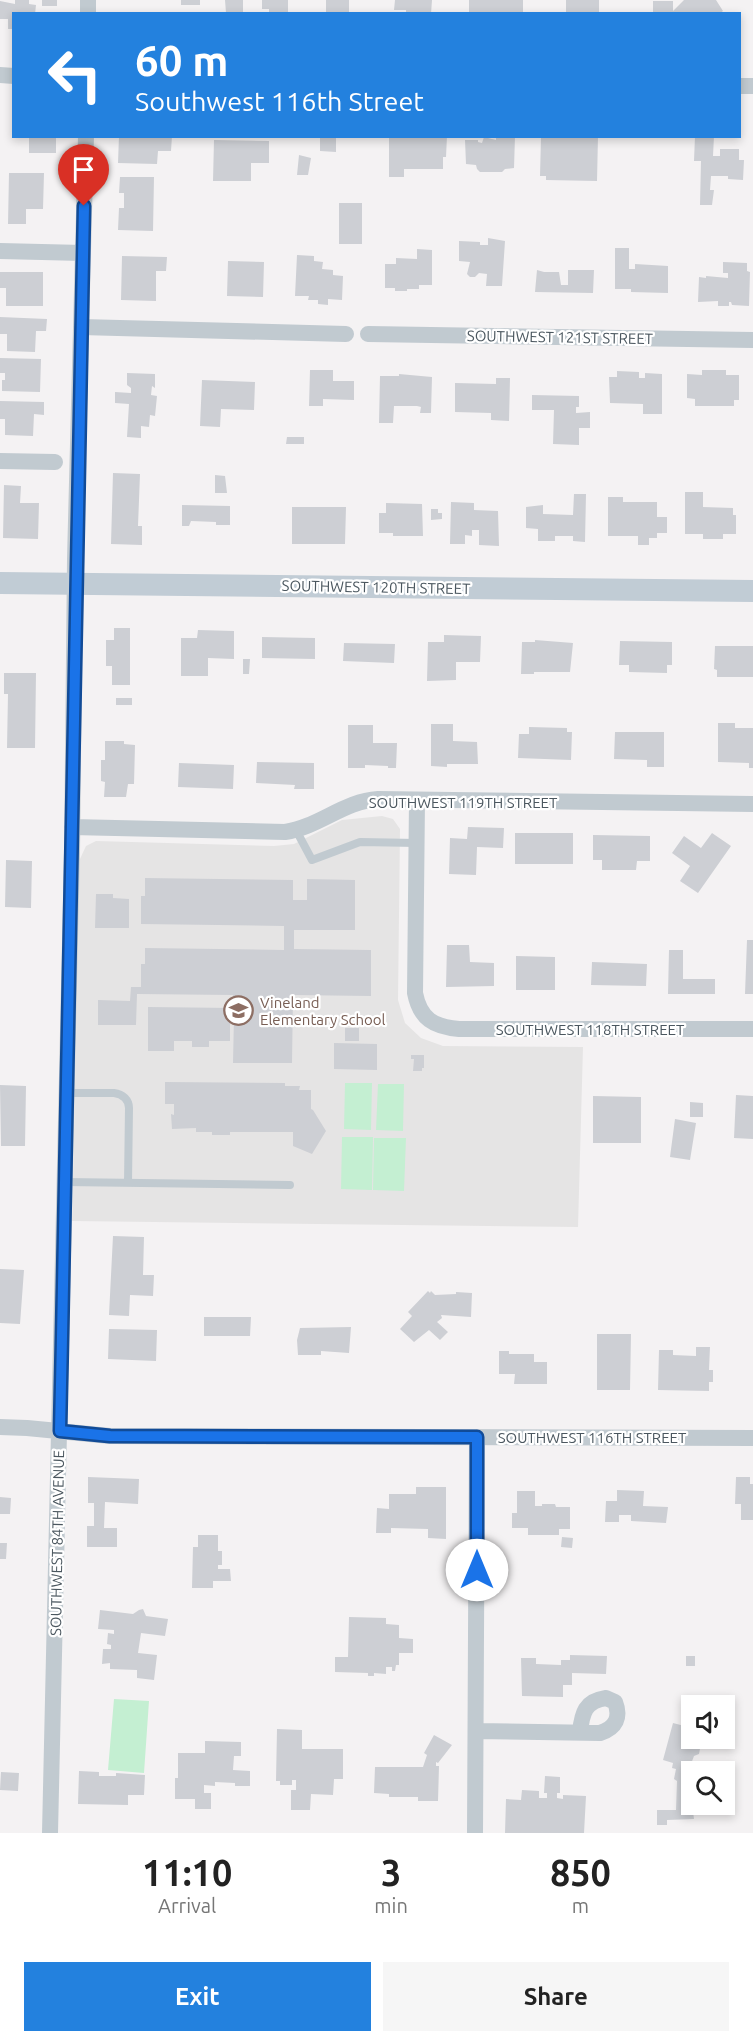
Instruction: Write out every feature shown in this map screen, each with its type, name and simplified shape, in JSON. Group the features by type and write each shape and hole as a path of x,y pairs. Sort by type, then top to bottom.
{"street":[{"name":"SOUTHWEST 84TH AVENUE","path":"50,1833 86,138"},
{"path":"0,251 83,253"},
{"path":"81,327 346,334"},
{"name":"SOUTHWEST 121ST STREET","path":"368,334 753,340"},
{"path":"0,461 55,462"},
{"name":"SOUTHWEST 120TH STREET","path":"0,583 753,591"},
{"name":"SOUTHWEST 119TH STREET","path":"72,827 271,832 296,830 366,800 378,799 753,804"},
{"path":"417,800 417,843"},
{"name":"SOUTHWEST 118TH STREET","path":"417,843 415,993 420,1009 428,1020 441,1027 459,1029 753,1029"},
{"name":"SOUTHWEST 116TH STREET","path":"0,1428 110,1436 753,1438"},
{"path":"475,1833 477,1437"},
{"path":"476,1731 580,1732"}],"lane":[{"path":"296,830 312,860 360,842 417,843"},
{"path":"67,1093 118,1093 127,1100 129,1108 128,1183"},
{"path":"65,1182 290,1185"}],"shaded area":[{"name":"Vineland Elementary School","path":"382,816 393,819 400,829 398,1000 405,1023 421,1038 443,1046 583,1047 578,1227 72,1221 80,859 86,846 96,841 274,846 294,844 342,820"}],"green space":[{"path":"345,1083 372,1083 371,1130 344,1129"},
{"path":"378,1084 404,1084 403,1131 376,1130"},
{"path":"342,1137 373,1137 372,1190 341,1189"},
{"path":"374,1138 406,1138 404,1191 373,1190"},
{"path":"114,1699 149,1701 144,1773 108,1770"}],"building":[{"path":"15,0 29,0 29,4 36,5 35,12 12,12 12,29 8,29 8,19 0,19 0,1 15,4"},
{"path":"42,0 57,0 57,6 42,6"},
{"path":"181,0 200,0 200,5 181,5"},
{"path":"225,0 243,0 243,12 226,12"},
{"path":"262,0 288,0 288,12 269,12 269,9 262,9"},
{"path":"326,0 349,0 349,12 326,12"},
{"path":"395,0 432,0 431,12 394,10"},
{"path":"469,0 523,0 523,12 469,12"},
{"path":"566,0 599,0 599,12 566,12"},
{"path":"684,0 716,0 723,11 653,12 653,1 673,1 673,11"},
{"path":"29,138 56,138 56,153 29,153"},
{"path":"119,138 172,138 171,151 158,151 157,164 118,163"},
{"path":"320,138 336,138 336,152 320,151"},
{"path":"389,138 447,138 443,169 404,169 404,177 389,177"},
{"path":"484,138 496,140 496,138 515,138 514,168 505,169 502,172 480,172 476,165 466,164 465,140 478,140 482,143"},
{"path":"541,138 598,138 597,181 546,180 546,176 540,176"},
{"path":"695,138 714,138 713,156 720,156 720,149 739,149 739,160 744,160 743,180 728,179 728,176 711,176 710,190 714,190 712,205 700,205 701,161 694,161"},
{"path":"214,140 269,141 269,163 251,163 251,181 213,181"},
{"path":"299,155 311,158 308,175 297,175"},
{"path":"9,173 44,173 43,209 26,209 26,224 8,224"},
{"path":"120,177 154,177 153,231 118,230 119,208 124,208 124,193 119,193"},
{"path":"339,203 362,203 362,244 339,244"},
{"path":"488,238 505,241 502,286 486,286 487,274 479,273 475,277 470,277 467,274 470,262 459,261 459,241 480,242 480,245 488,245"},
{"path":"615,248 629,248 629,269 635,269 635,264 668,266 668,293 615,289"},
{"path":"417,249 432,250 432,285 419,285 419,289 407,289 407,291 385,288 385,264 396,264 396,258 417,259"},
{"path":"297,255 314,256 314,261 323,262 322,269 333,270 333,275 343,276 342,300 328,299 328,305 318,304 318,300 308,300 309,296 295,296"},
{"path":"122,256 167,257 166,271 156,271 156,301 121,300"},
{"path":"228,261 264,262 263,297 227,296"},
{"path":"723,262 747,263 747,271 750,272 749,306 732,305 731,302 729,306 718,306 718,301 698,302 699,277 728,278 728,273 723,273"},
{"path":"537,270 559,272 561,285 568,285 568,270 594,270 593,293 535,292"},
{"path":"0,272 43,272 43,306 6,306 6,288 0,288"},
{"path":"0,317 47,319 46,331 36,331 35,352 7,351 7,334 0,334"},
{"path":"0,358 41,359 40,392 2,391 2,380 5,380 5,373 0,373"},
{"path":"310,370 333,370 333,381 354,381 354,400 323,399 323,406 309,406"},
{"path":"702,370 726,370 726,375 739,375 739,400 734,400 734,406 695,406 695,399 687,398 687,374 702,375"},
{"path":"617,371 639,372 639,378 645,378 645,373 662,374 662,414 643,414 643,404 610,403 609,377 617,377"},
{"path":"127,373 155,374 155,388 152,386 151,395 157,396 155,416 150,415 149,427 141,426 141,438 127,437 129,404 115,403 115,392 131,393 131,388 127,385"},
{"path":"399,374 432,377 431,413 420,413 421,407 417,406 394,406 393,423 379,423 380,376 399,376"},
{"path":"496,378 510,378 509,421 491,420 491,413 455,412 455,383 496,384"},
{"path":"202,380 255,382 254,410 221,409 220,427 200,426"},
{"path":"532,395 579,396 579,407 576,407 576,413 590,412 590,428 579,428 579,445 553,444 554,410 532,410"},
{"path":"0,401 44,402 44,415 34,414 33,436 5,435 5,419 0,419"},
{"path":"287,437 304,437 304,444 286,444"},
{"path":"113,473 140,474 138,526 142,526 142,545 111,544"},
{"path":"215,475 225,476 227,493 215,493"},
{"path":"4,485 21,486 20,503 39,503 38,539 3,538"},
{"path":"685,492 703,492 703,507 733,508 733,515 736,515 736,534 723,534 723,539 703,539 703,534 685,534"},
{"path":"574,494 586,494 585,542 573,541 573,536 555,536 555,541 538,541 538,529 526,528 526,507 543,505 543,514 573,515"},
{"path":"608,497 623,497 623,502 657,502 657,517 667,517 667,533 657,533 657,538 649,538 649,545 638,545 638,536 608,536"},
{"path":"451,502 474,503 474,510 498,511 499,546 479,545 479,530 472,530 472,536 465,535 465,544 450,544"},
{"path":"386,503 422,504 423,536 393,536 393,533 379,533 379,513 386,513"},
{"path":"182,505 230,506 230,525 191,521 189,526 182,526"},
{"path":"292,507 346,507 345,544 292,544"},
{"path":"431,509 438,509 438,513 442,513 442,519 431,520"},
{"path":"114,628 130,628 130,685 112,685 112,666 106,666 106,640 114,640"},
{"path":"198,630 234,631 234,659 208,658 208,676 181,676 181,638 197,638"},
{"path":"444,635 481,636 480,662 456,662 456,680 427,681 428,642 444,642"},
{"path":"262,637 315,638 315,659 262,658"},
{"path":"535,640 573,643 570,672 521,674 522,642 535,642"},
{"path":"620,641 672,642 672,665 667,665 667,673 629,672 629,665 619,665"},
{"path":"344,643 395,644 394,663 343,661"},
{"path":"715,646 753,646 753,677 717,677 717,670 714,669"},
{"path":"243,659 250,659 249,674 243,674"},
{"path":"4,673 36,673 35,748 7,748 8,694 4,694"},
{"path":"116,698 132,698 132,705 116,705"},
{"path":"718,723 735,723 735,728 753,728 753,768 749,768 749,763 718,762"},
{"path":"431,724 453,724 453,741 477,742 478,764 431,766"},
{"path":"348,725 373,725 373,743 397,743 396,768 365,765 365,768 348,768"},
{"path":"529,727 567,728 567,732 572,732 571,760 518,758 519,734 529,734"},
{"path":"615,732 664,732 664,767 647,767 647,760 614,759"},
{"path":"105,741 124,741 124,744 135,745 134,784 128,784 126,797 104,797 105,782 101,781 101,760 105,760"},
{"path":"257,762 314,763 314,789 294,789 295,785 256,783"},
{"path":"179,763 234,765 233,789 178,787"},
{"path":"468,827 504,828 503,848 477,847 476,875 449,874 450,838 467,839"},
{"path":"515,833 573,833 573,864 515,864"},
{"path":"712,833 731,846 698,893 680,881 690,866 672,853 684,836 701,848"},
{"path":"593,835 650,836 650,861 637,861 636,870 602,870 602,860 593,860"},
{"path":"6,860 32,861 31,908 5,907"},
{"path":"145,878 293,880 293,900 307,900 307,879 355,880 355,930 294,930 294,949 371,950 371,996 293,995 292,1063 233,1063 234,1016 230,1016 230,1041 209,1041 209,1047 192,1047 192,1041 174,1041 174,1051 148,1051 148,1007 233,1008 233,995 137,994 136,1025 98,1025 98,1000 130,1001 131,987 141,987 141,964 145,964 145,948 284,950 284,926 141,924 141,896 145,896"},
{"path":"96,894 113,894 113,898 129,899 129,928 95,928"},
{"path":"747,940 753,940 753,994 745,994"},
{"path":"447,945 469,945 470,962 494,963 494,986 446,987"},
{"path":"669,950 683,950 683,979 715,979 715,994 668,994"},
{"path":"516,956 555,957 555,990 516,990"},
{"path":"592,962 647,964 646,986 591,985"},
{"path":"345,1028 359,1028 359,1041 345,1041"},
{"path":"334,1043 377,1044 377,1070 334,1069"},
{"path":"411,1055 424,1055 422,1071 413,1071 414,1059 411,1059"},
{"path":"165,1082 285,1083 285,1086 300,1086 299,1090 311,1090 311,1109 326,1131 312,1154 293,1146 293,1132 230,1132 230,1135 212,1135 212,1132 196,1132 196,1128 172,1129 171,1114 174,1115 174,1104 165,1104"},
{"path":"0,1085 26,1086 25,1146 1,1146"},
{"path":"736,1095 753,1096 753,1139 734,1138"},
{"path":"593,1096 641,1097 641,1143 593,1143"},
{"path":"690,1102 703,1103 703,1117 690,1117"},
{"path":"675,1119 696,1123 690,1160 670,1157"},
{"path":"113,1236 144,1237 143,1275 154,1275 153,1296 130,1295 129,1316 109,1315"},
{"path":"0,1269 24,1270 20,1324 0,1323"},
{"path":"428,1291 435,1295 456,1294 456,1292 472,1293 471,1317 441,1315 442,1318 437,1322 448,1332 440,1340 429,1330 414,1342 400,1329 412,1316 408,1312"},
{"path":"204,1317 251,1317 250,1336 204,1336"},
{"path":"351,1327 349,1353 321,1351 321,1355 298,1355 297,1340 300,1328"},
{"path":"109,1329 157,1330 156,1361 108,1359"},
{"path":"597,1334 631,1334 630,1390 597,1390"},
{"path":"696,1347 710,1347 709,1370 713,1370 713,1382 709,1382 709,1391 658,1390 659,1350 673,1350 673,1355 696,1356"},
{"path":"499,1351 509,1351 509,1354 534,1354 534,1362 547,1362 547,1384 514,1384 515,1374 499,1374"},
{"path":"88,1477 139,1479 138,1504 105,1502 104,1528 117,1528 117,1547 87,1547 87,1526 94,1526 94,1503 88,1503"},
{"path":"736,1477 750,1477 750,1484 753,1484 753,1520 741,1520 741,1504 735,1504"},
{"path":"416,1487 446,1487 446,1539 428,1538 428,1529 391,1528 391,1533 376,1533 377,1508 389,1509 389,1494 416,1494"},
{"path":"617,1490 644,1491 643,1506 668,1507 666,1523 631,1521 631,1515 619,1515 619,1522 605,1522 606,1501 617,1501"},
{"path":"517,1491 535,1491 535,1506 555,1504 556,1507 570,1507 570,1529 559,1529 559,1535 528,1535 528,1528 512,1528 512,1513 517,1513"},
{"path":"0,1497 11,1498 10,1514 0,1514"},
{"path":"198,1535 218,1535 218,1551 222,1551 222,1565 218,1565 218,1569 230,1569 231,1581 213,1581 213,1588 192,1588 193,1547 198,1547"},
{"path":"562,1537 573,1538 572,1548 561,1547"},
{"path":"0,1543 7,1543 6,1559 0,1559"},
{"path":"143,1609 146,1616 168,1619 165,1636 141,1633 138,1653 157,1655 154,1680 137,1678 137,1670 110,1669 110,1663 102,1664 103,1649 111,1649 111,1645 107,1644 108,1633 114,1634 114,1630 98,1629 100,1610 133,1614"},
{"path":"349,1617 386,1618 386,1624 399,1625 399,1638 413,1639 413,1653 399,1653 399,1665 396,1665 395,1671 392,1671 392,1667 386,1667 386,1674 374,1673 374,1676 368,1676 368,1673 335,1672 335,1657 348,1657"},
{"path":"570,1655 607,1656 606,1674 572,1673 572,1685 563,1685 563,1697 522,1696 521,1658 536,1658 536,1664 561,1665 561,1660 570,1660"},
{"path":"686,1656 695,1656 695,1666 686,1666"},
{"path":"673,1723 681,1725 681,1749 700,1749 699,1754 694,1756 692,1761 681,1761 681,1815 693,1815 694,1819 667,1820 667,1825 657,1825 657,1810 676,1810 677,1781 674,1779 676,1769 672,1768 673,1763 663,1760"},
{"path":"277,1729 302,1730 302,1749 343,1749 343,1779 334,1779 333,1795 311,1794 310,1810 291,1810 291,1790 296,1790 296,1780 292,1780 292,1785 280,1785 280,1781 276,1781"},
{"path":"434,1735 452,1745 438,1763 436,1762 436,1766 439,1766 438,1801 418,1801 418,1797 389,1797 389,1794 374,1793 375,1767 423,1767 427,1755 424,1753"},
{"path":"205,1741 241,1742 241,1756 234,1756 233,1770 250,1771 250,1786 215,1782 215,1786 204,1785 204,1793 211,1793 211,1809 195,1809 195,1799 175,1799 178,1753 205,1753"},
{"path":"79,1771 99,1772 99,1776 116,1776 116,1773 145,1775 144,1795 128,1795 128,1805 78,1804"},
{"path":"1,1772 19,1773 18,1791 0,1790"},
{"path":"545,1776 560,1777 560,1793 557,1793 557,1798 563,1799 563,1795 586,1796 584,1833 505,1833 506,1799 521,1800 522,1790 539,1791 539,1798 547,1798 547,1793 544,1793"}],"place":[{"name":"Vineland Elementary School","path":"239,1011"}],"route":[{"path":"84,206 60,1431 110,1436 477,1437 477,1570"}]}
